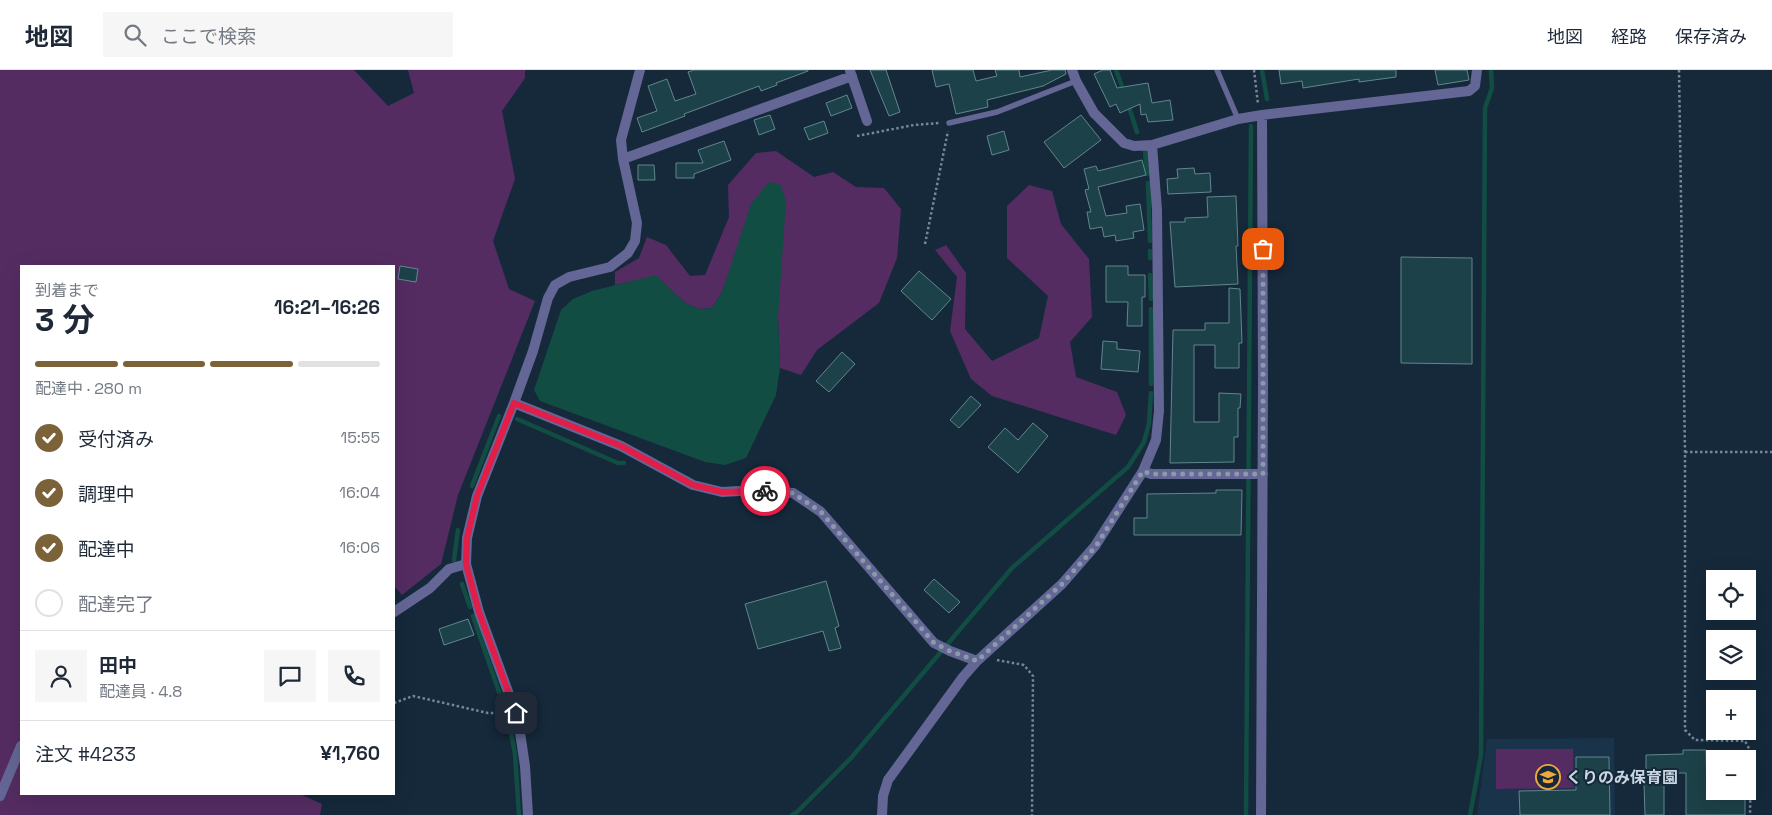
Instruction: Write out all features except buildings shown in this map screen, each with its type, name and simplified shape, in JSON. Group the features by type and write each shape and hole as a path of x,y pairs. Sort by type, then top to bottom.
{"street":[{"path":"528,815 525,766 518,720 479,612 466,564 467,538 477,496 514,403 533,351 548,298 555,285 569,277 610,267 628,253 635,241 637,223 623,159 621,140 641,70"},
{"path":"1072,70 1094,113 1124,143 1134,146 1152,145 1238,119 1262,115 1469,91 1475,86 1477,70"},
{"path":"623,159 851,73 867,121"},
{"path":"1261,815 1263,474 1262,115"},
{"path":"882,815 883,796 888,780 963,677 977,661 1062,584 1096,546 1143,471 1156,440 1159,411 1157,210 1152,145"},
{"path":"514,403 621,446 693,485 722,492 756,490 793,493 821,512 934,643 977,661"},
{"path":"1143,471 1151,474 1263,474"},
{"path":"395,611 430,588 449,569 466,564"},
{"path":"0,796 20,748"}],"lane":[{"path":"1218,70 1238,119"},
{"path":"949,123 997,112 1076,80"}],"path":[{"path":"1254,70 1258,106 1262,115"},
{"path":"1679,70 1686,452 1685,730 1695,740 1745,741 1751,752 1750,815"},
{"path":"857,136 914,125 949,123 925,244"},
{"path":"1686,452 1772,452"},
{"path":"977,661 998,660 1024,665 1033,676 1032,815"},
{"path":"395,703 413,696 488,714 516,713"}],"shaded area":[{"path":"0,70 354,70 388,106 414,93 408,70 525,70 525,78 502,111 515,179 493,241 509,289 535,301 458,495 441,564 402,595 395,587 395,265 20,265 20,795 302,795 322,804 320,815 0,815"},
{"path":"776,151 814,177 833,172 856,187 884,188 901,209 897,258 879,303 817,350 801,375 780,368 778,317 722,292 712,308 700,309 685,303 656,276 615,285 615,272 639,258 647,237 666,245 690,276 705,275 729,217 728,185 756,153"},
{"path":"769,182 780,184 786,201 778,317 780,368 776,395 746,458 725,465 705,462 540,401 534,390 561,310 573,299 592,291 656,275 685,303 700,309 712,308 722,292 751,204"},
{"path":"1029,185 1052,191 1061,224 1089,259 1092,317 1070,342 1076,377 1117,392 1126,415 1116,435 992,396 971,379 950,331 957,277 935,250 946,245 966,273 965,329 992,361 1039,338 1048,296 1007,258 1007,206"},
{"name":"くりのみ保育園","path":"1614,738 1615,815 1477,815 1487,739"},
{"path":"1496,749 1573,749 1574,788 1496,789"}],"waterway":[{"path":"1116,70 1124,92"},
{"path":"1262,70 1267,99"},
{"path":"1470,815 1481,755 1485,108 1492,88 1491,70"},
{"path":"1128,104 1137,132"},
{"path":"1246,815 1251,126"},
{"path":"1145,151 1147,174"},
{"path":"1148,183 1150,241"},
{"path":"1150,251 1150,258"},
{"path":"1150,275 1151,299"},
{"path":"1151,309 1151,384"},
{"path":"792,815 851,758 1012,568 1128,467 1144,442 1149,423 1151,393"},
{"path":"472,486 499,416"},
{"path":"517,419 618,463 624,463"},
{"path":"454,560 458,530"},
{"path":"462,584 470,607"},
{"path":"473,616 499,692"},
{"path":"502,702 505,709"},
{"path":"508,717 515,754 519,815"}],"way so far":[{"path":"765,491 793,493 821,512 934,643 977,661 1062,584 1096,546 1143,471 1151,474 1263,474 1263,249"}],"place":[{"name":"くりのみ保育園","path":"1548,777"}],"route":[{"path":"516,713 479,612 466,564 467,538 477,496 514,403 621,446 693,485 722,492 765,491"}]}
